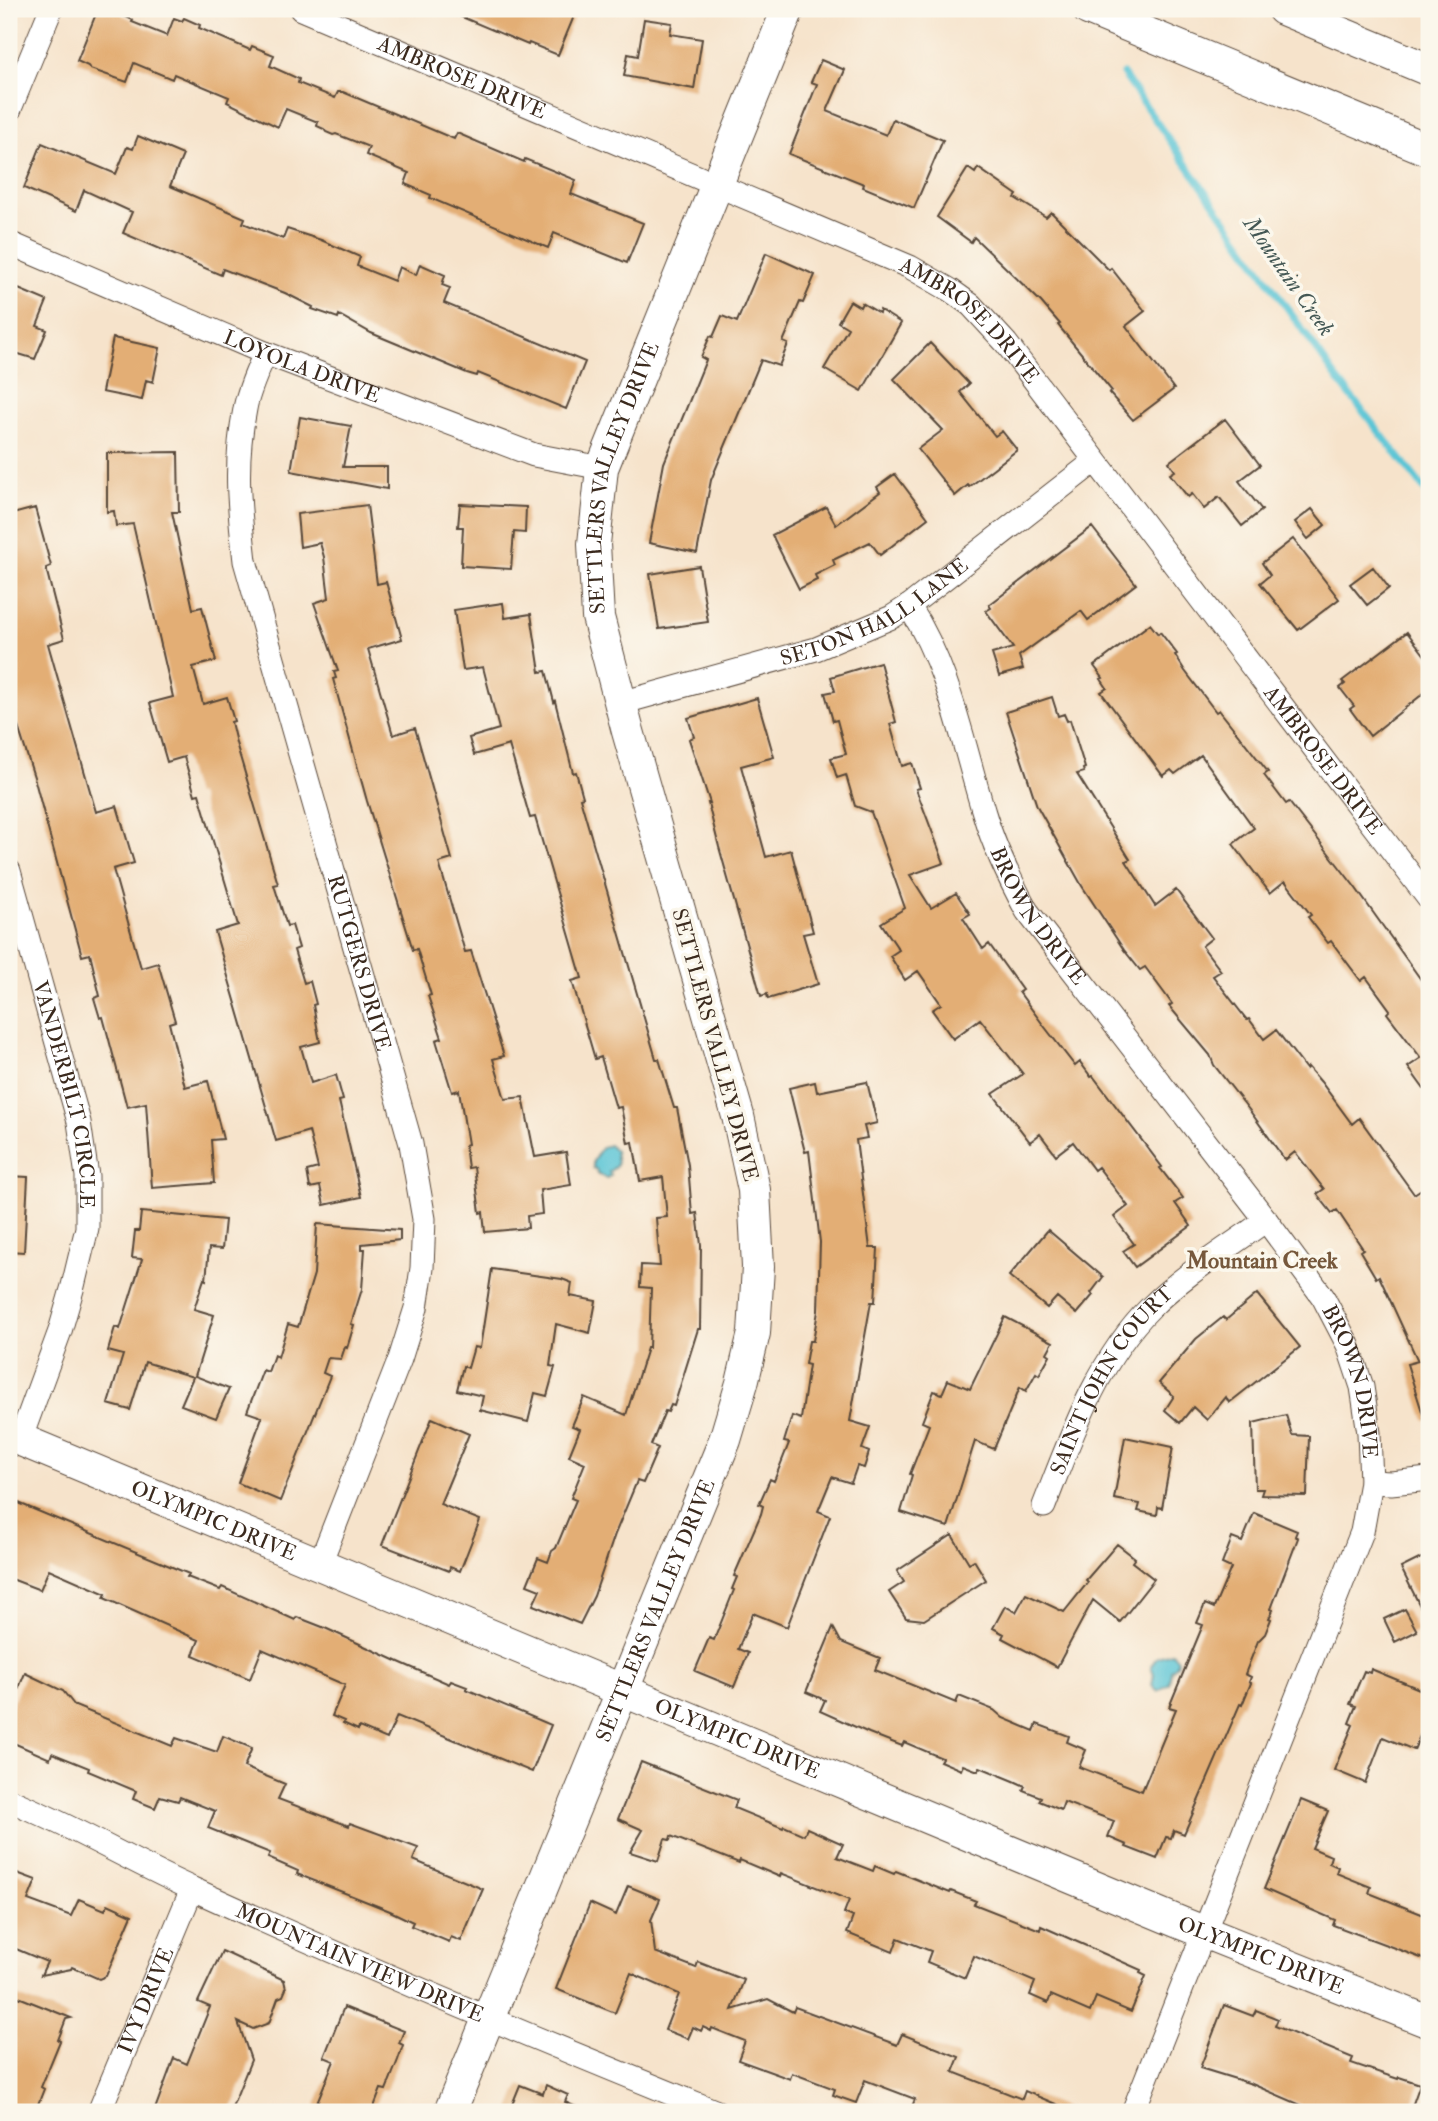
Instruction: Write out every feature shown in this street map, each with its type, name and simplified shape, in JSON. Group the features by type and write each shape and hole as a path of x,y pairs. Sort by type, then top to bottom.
{"street":[{"path":"9,111 51,9"},
{"name":"AMBROSE DRIVE","path":"301,9 910,267 950,290 971,306 1006,343 1429,899"},
{"name":"SETTLERS VALLEY DRIVE","path":"450,2112 725,1440 743,1383 754,1333 758,1268 754,1191 738,1116 598,617 594,544 602,468 788,9"},
{"path":"1088,9 1429,150"},
{"path":"1283,9 1429,70"},
{"name":"LOYOLA DRIVE","path":"9,243 265,353 534,455 602,468"},
{"name":"RUTGERS DRIVE","path":"265,353 245,407 238,453 237,496 245,561 411,1144 424,1219 422,1268 416,1308 400,1359 319,1566"},
{"name":"SETON HALL LANE","path":"621,703 816,649 892,617 1095,461"},
{"name":"BROWN DRIVE","path":"909,606 929,638 947,682 985,816 1009,878 1027,911 1323,1297 1349,1345 1362,1387 1369,1433 1371,1482 1362,1532 1354,1556 1133,2112"},
{"name":"VANDERBILT CIRCLE","path":"9,871 79,1122 87,1176 87,1228 73,1286 60,1331 15,1437"},
{"name":"SAINT JOHN COURT","path":"1044,1506 1074,1427 1122,1340 1151,1307 1266,1220"},
{"name":"OLYMPIC DRIVE","path":"15,1437 319,1566 1203,1932 1429,2022"},
{"path":"1371,1482 1429,1479"},
{"name":"MOUNTAIN VIEW DRIVE","path":"9,1800 192,1889 489,2020 717,2112"},
{"name":"IVY DRIVE","path":"99,2112 192,1889"}],"water":[{"path":"609,1145 615,1150 617,1165 607,1178 598,1175 593,1168 593,1161 602,1147"},
{"path":"1172,1653 1178,1660 1177,1665 1171,1670 1169,1684 1158,1691 1152,1685 1154,1674 1151,1666 1157,1657"}],"building":[{"path":"98,9 125,9 122,15 133,20 132,22 167,36 174,18 182,21 184,18 200,25 199,28 250,50 252,46 274,55 270,66 299,79 298,83 335,98 338,92 343,92 454,139 457,133 524,162 525,159 576,180 571,194 643,223 627,263 554,233 548,248 430,198 431,195 405,184 409,173 366,155 369,147 326,132 317,126 318,122 286,109 278,127 227,102 229,97 174,74 172,79 134,63 127,82 90,69 77,61"},
{"path":"443,9 577,9 558,55"},
{"path":"644,19 672,23 670,34 702,39 694,89 624,76 628,54 638,56"},
{"path":"821,60 845,70 827,111 886,135 893,119 943,140 914,208 863,187 864,184 789,154 817,84 811,82"},
{"path":"138,136 183,155 170,186 245,218 243,223 283,239 287,229 321,240 360,257 357,266 394,281 399,267 416,275 420,264 445,275 442,285 450,288 444,303 585,362 566,409 478,373 477,376 467,373 371,333 339,315 338,318 312,309 313,307 285,293 223,269 221,275 123,233 132,212 84,190 76,211 24,188 42,143 116,174 127,147 133,149"},
{"path":"968,168 975,173 978,168 1017,195 1015,198 1046,217 1051,212 1109,270 1111,268 1145,311 1126,326 1174,389 1133,420 1109,393 1112,391 1041,302 974,237 971,242 937,217"},
{"path":"766,253 815,275 783,342 788,344 779,366 761,360 711,480 697,553 649,543 664,463 706,360 701,357 722,316 737,322"},
{"path":"9,285 47,301 37,326 47,330 35,359 9,351"},
{"path":"850,301 860,307 862,303 879,313 880,310 901,323 862,391 824,369 848,328 838,322"},
{"path":"113,338 160,348 153,382 146,380 142,400 102,392"},
{"path":"930,343 969,384 960,392 995,436 1002,431 1017,450 955,496 918,449 943,430 894,379"},
{"path":"300,417 351,426 343,467 387,467 387,489 291,471"},
{"path":"1225,419 1260,465 1239,481 1262,510 1242,526 1219,497 1204,509 1192,494 1188,497 1170,474 1175,471 1169,462"},
{"path":"178,452 179,512 172,512 193,609 202,607 216,661 193,667 203,704 227,697 234,721 231,722 236,743 278,884 274,885 287,926 292,925 299,948 294,950 304,983 310,981 316,1004 313,1005 320,1042 301,1047 311,1083 336,1075 343,1100 339,1101 361,1197 324,1205 320,1186 310,1188 307,1171 318,1168 309,1131 276,1141 215,932 238,925 199,794 195,795 184,757 167,762 150,703 173,697 133,524 116,526 114,511 107,512 107,453"},
{"path":"895,474 928,518 880,555 870,542 833,560 835,565 815,575 817,580 799,589 772,535 826,507 836,525 880,492 877,487"},
{"path":"460,504 526,507 525,533 514,532 511,569 461,566 463,527 458,527"},
{"path":"367,505 377,584 386,582 402,639 368,649 393,735 415,728 452,859 439,863 465,952 471,951 504,1056 493,1059 505,1099 523,1097 535,1157 566,1152 571,1185 540,1190 542,1214 527,1216 528,1228 485,1232 474,1167 468,1168 465,1145 468,1144 459,1090 452,1092 436,1040 442,1038 428,996 431,995 417,949 413,950 367,801 333,679 336,678 334,672 338,671 314,603 329,598 324,557 320,543 300,547 297,514"},
{"path":"35,508 51,566 46,568 64,639 48,644 96,812 117,806 134,863 113,869 141,968 158,963 175,1021 169,1023 185,1087 208,1081 223,1139 211,1140 214,1183 152,1188 146,1103 127,1107 103,1017 100,1018 94,998 100,996 90,954 82,956 34,777 9,698 9,515"},
{"path":"1312,509 1325,525 1308,539 1295,522"},
{"path":"1092,527 1136,584 1088,620 1081,611 1019,656 1023,669 999,676 992,654 1013,648 986,611 991,608 989,605"},
{"path":"1293,539 1339,599 1298,630 1260,583 1270,575 1262,563"},
{"path":"699,566 708,622 659,629 650,574"},
{"path":"1373,567 1389,588 1367,605 1350,584"},
{"path":"503,603 505,618 531,614 540,672 546,671 656,1059 659,1059 674,1108 677,1108 688,1165 692,1214 697,1213 701,1245 700,1329 674,1406 671,1405 668,1412 665,1411 651,1445 658,1448 643,1483 637,1481 594,1596 580,1624 533,1605 540,1590 527,1585 538,1558 548,1562 576,1500 571,1498 585,1463 569,1456 580,1429 572,1426 584,1397 626,1415 649,1348 651,1288 640,1287 641,1265 660,1266 656,1218 667,1217 663,1177 640,1181 633,1142 628,1143 621,1107 616,1108 601,1057 595,1059 572,981 582,978 535,817 530,818 509,745 474,755 469,738 499,729 483,667 463,670 454,610"},
{"path":"1150,624 1177,654 1175,655 1185,671 1216,712 1219,710 1268,772 1264,775 1286,804 1289,802 1355,887 1429,991 1429,1096 1408,1067 1421,1058 1387,1013 1390,1010 1366,977 1361,981 1331,941 1328,943 1285,881 1270,893 1233,844 1254,828 1201,755 1175,774 1171,770 1163,776 1101,692 1107,688 1094,666"},
{"path":"1407,632 1429,661 1429,689 1370,736 1350,709 1354,706 1340,688 1345,684 1342,681"},
{"path":"880,662 896,722 890,724 902,766 912,763 920,788 916,789 944,863 910,875 931,908 956,893 970,914 963,918 983,949 989,944 1044,1026 1075,1066 1080,1062 1091,1077 1093,1076 1183,1198 1175,1203 1191,1226 1135,1267 1123,1251 1134,1244 1114,1217 1128,1206 1098,1167 1094,1170 1073,1142 1056,1155 1040,1134 1030,1142 993,1094 1023,1074 980,1019 953,1039 932,1010 941,1004 918,971 905,980 890,956 899,950 881,923 905,908 871,812 855,806 846,775 837,778 831,758 846,754 837,720 833,721 825,693 835,691 831,677"},
{"path":"1052,697 1058,716 1064,714 1067,721 1070,720 1085,768 1084,772 1077,774 1130,859 1126,861 1155,906 1176,890 1212,938 1202,946 1221,971 1213,976 1247,1020 1249,1019 1264,1039 1276,1030 1306,1069 1308,1067 1321,1082 1352,1124 1359,1118 1414,1194 1429,1184 1429,1420 1425,1421 1407,1364 1418,1361 1379,1276 1376,1278 1360,1251 1363,1249 1337,1210 1332,1213 1317,1194 1324,1189 1295,1152 1285,1160 1214,1065 1210,1055 1169,1006 1172,1004 1145,967 1140,970 1124,950 1082,886 1037,806 1006,712"},
{"path":"757,698 774,757 741,766 766,857 791,850 813,932 803,934 818,984 768,999 767,994 761,996 719,847 710,803 689,739 694,737 688,718"},
{"path":"815,1082 817,1092 867,1082 877,1123 864,1126 867,1138 856,1140 870,1248 878,1248 875,1302 871,1302 850,1421 870,1427 862,1449 869,1452 864,1468 857,1466 851,1483 832,1477 818,1511 830,1516 787,1627 753,1613 738,1649 748,1653 734,1687 695,1671 709,1638 714,1640 734,1590 732,1589 737,1577 734,1576 761,1514 763,1506 759,1504 770,1479 774,1481 789,1443 784,1442 792,1416 801,1419 809,1365 805,1364 809,1341 813,1341 818,1311 820,1242 809,1151 805,1152 789,1088"},
{"path":"9,1176 28,1177 24,1252 9,1251"},
{"path":"141,1212 225,1220 222,1249 209,1248 206,1280 204,1279 194,1309 214,1315 195,1376 229,1389 216,1418 181,1405 193,1377 145,1362 130,1410 108,1404 123,1355 108,1351 115,1327 120,1329 142,1259 132,1258 135,1231 139,1231"},
{"path":"317,1224 400,1230 400,1240 362,1244 362,1249 365,1249 362,1289 347,1348 345,1347 341,1359 328,1358 323,1373 330,1376 280,1501 238,1483 262,1417 247,1412 263,1370 268,1372 274,1355 278,1357 288,1324 298,1327 314,1274"},
{"path":"1048,1230 1103,1277 1091,1293 1093,1295 1077,1314 1057,1297 1047,1308 1009,1276"},
{"path":"492,1269 562,1279 572,1283 570,1296 596,1301 590,1333 556,1324 550,1366 555,1367 547,1396 535,1393 528,1422 480,1410 483,1396 457,1390 463,1366 468,1368 474,1347 480,1348"},
{"path":"1257,1294 1300,1347 1229,1403 1226,1397 1207,1420 1193,1407 1180,1423 1165,1410 1174,1396 1159,1383 1196,1339 1223,1317 1226,1320"},
{"path":"1005,1317 1053,1342 1047,1353 1050,1355 1026,1391 1020,1387 994,1449 975,1441 948,1527 901,1512 912,1475 910,1474 929,1425 922,1422 934,1391 942,1394 948,1380 970,1389"},
{"path":"1286,1415 1292,1435 1309,1436 1307,1496 1261,1495 1263,1489 1255,1489 1253,1423"},
{"path":"432,1418 469,1434 440,1504 480,1520 460,1571 450,1567 449,1571 382,1545"},
{"path":"1125,1437 1173,1447 1162,1508 1158,1507 1157,1515 1138,1511 1140,1504 1114,1499"},
{"path":"9,1499 189,1574 187,1577 220,1590 222,1587 295,1620 297,1617 325,1628 449,1684 451,1681 467,1687 466,1689 551,1725 532,1772 397,1716 387,1739 359,1727 358,1730 332,1716 345,1685 262,1649 250,1679 193,1655 199,1640 104,1598 106,1594 49,1569 40,1590 9,1578"},
{"path":"1254,1513 1297,1531 1295,1536 1298,1538 1271,1609 1271,1619 1265,1634 1258,1641 1245,1674 1251,1677 1251,1683 1242,1705 1240,1704 1184,1834 1174,1830 1171,1838 1166,1837 1157,1859 1108,1837 1114,1821 1064,1802 1061,1810 1039,1801 1041,1797 1023,1790 1025,1786 980,1767 978,1771 963,1765 961,1770 940,1761 942,1758 904,1742 902,1746 869,1733 820,1711 825,1700 806,1692 833,1627 841,1642 880,1658 875,1670 956,1703 959,1696 994,1710 1003,1718 1034,1731 1037,1724 1069,1736 1067,1742 1086,1750 1079,1767 1142,1791 1176,1709 1169,1707 1203,1625 1197,1623 1205,1604 1214,1608 1231,1568 1222,1564 1232,1538 1242,1542"},
{"path":"952,1535 969,1563 974,1560 986,1580 924,1620 906,1618 889,1592 904,1582 897,1571"},
{"path":"1117,1544 1135,1558 1132,1562 1154,1579 1120,1622 1093,1600 1057,1667 1002,1638 1004,1634 993,1628 1005,1606 1016,1612 1026,1594 1064,1612 1088,1582 1086,1580"},
{"path":"1429,1554 1429,1624 1401,1568"},
{"path":"1405,1609 1417,1631 1395,1642 1384,1619"},
{"path":"1371,1669 1429,1693 1429,1734 1422,1731 1414,1750 1383,1737 1365,1783 1334,1770 1353,1725 1349,1723 1356,1706 1350,1704 1364,1671 1370,1673"},
{"path":"25,1673 63,1691 75,1706 172,1746 176,1738 217,1752 223,1736 252,1748 244,1767 285,1784 278,1799 418,1848 413,1860 483,1889 461,1941 451,1937 449,1942 411,1926 413,1922 297,1874 298,1871 268,1858 270,1853 208,1828 215,1811 180,1797 178,1801 160,1796 155,1808 133,1799 136,1791 88,1771 89,1768 52,1753 50,1759 9,1741 9,1712"},
{"path":"641,1762 737,1800 734,1808 783,1828 784,1826 804,1835 807,1828 843,1844 837,1857 873,1871 875,1866 894,1874 896,1871 950,1893 951,1891 976,1901 974,1904 1040,1930 1041,1926 1141,1970 1140,1973 1146,1976 1131,2012 1096,1997 1090,2012 1051,1995 1048,2003 1030,1995 1035,1982 974,1956 965,1978 927,1962 931,1951 898,1938 893,1952 847,1933 853,1917 844,1913 849,1900 781,1873 780,1877 740,1860 739,1863 671,1836 670,1840 665,1839 658,1861 630,1852 643,1830 618,1819"},
{"path":"1301,1800 1328,1811 1312,1848 1331,1856 1329,1863 1338,1867 1336,1873 1371,1887 1369,1893 1429,1917 1429,1961 1333,1925 1335,1920 1264,1889"},
{"path":"9,1870 36,1880 28,1900 71,1916 79,1899 105,1910 108,1904 132,1915 106,1976 99,1979 72,1967 41,1975 47,1962 9,1946"},
{"path":"628,1886 660,1899 651,1920 655,1952 696,1968 698,1962 744,1980 732,2010 768,1999 793,2012 795,2007 897,2045 902,2034 959,2057 953,2072 1022,2099 1025,2091 1075,2112 910,2112 915,2099 865,2080 856,2103 833,2095 835,2089 792,2073 790,2079 738,2060 745,2041 712,2028 711,2031 703,2027 701,2031 693,2027 688,2039 665,2030 679,1994 631,1973 615,2013 556,1989 590,1903 616,1915"},
{"path":"222,1951 284,1980 286,1989 283,1996 278,1998 269,2023 253,2029 238,2022 251,2060 230,2112 154,2112 174,2058 187,2064 210,2007 198,2002"},
{"path":"16,1996 71,2018 66,2019 41,2087 44,2089 35,2112 9,2112 9,2009"},
{"path":"1224,2005 1253,2016 1256,2010 1278,2019 1275,2026 1353,2058 1351,2063 1420,2084 1410,2112 1317,2112 1252,2084 1200,2068"},
{"path":"344,2007 404,2031 399,2043 403,2045 386,2090 381,2089 372,2112 313,2112 334,2061 324,2057"},
{"path":"520,2085 543,2094 546,2085 568,2095 565,2102 587,2112 509,2112"}],"waterway":[{"name":"Mountain Creek","path":"1123,74 1335,376 1429,495"}],"district":[{"name":"Mountain Creek","path":"1262,1260"}]}
